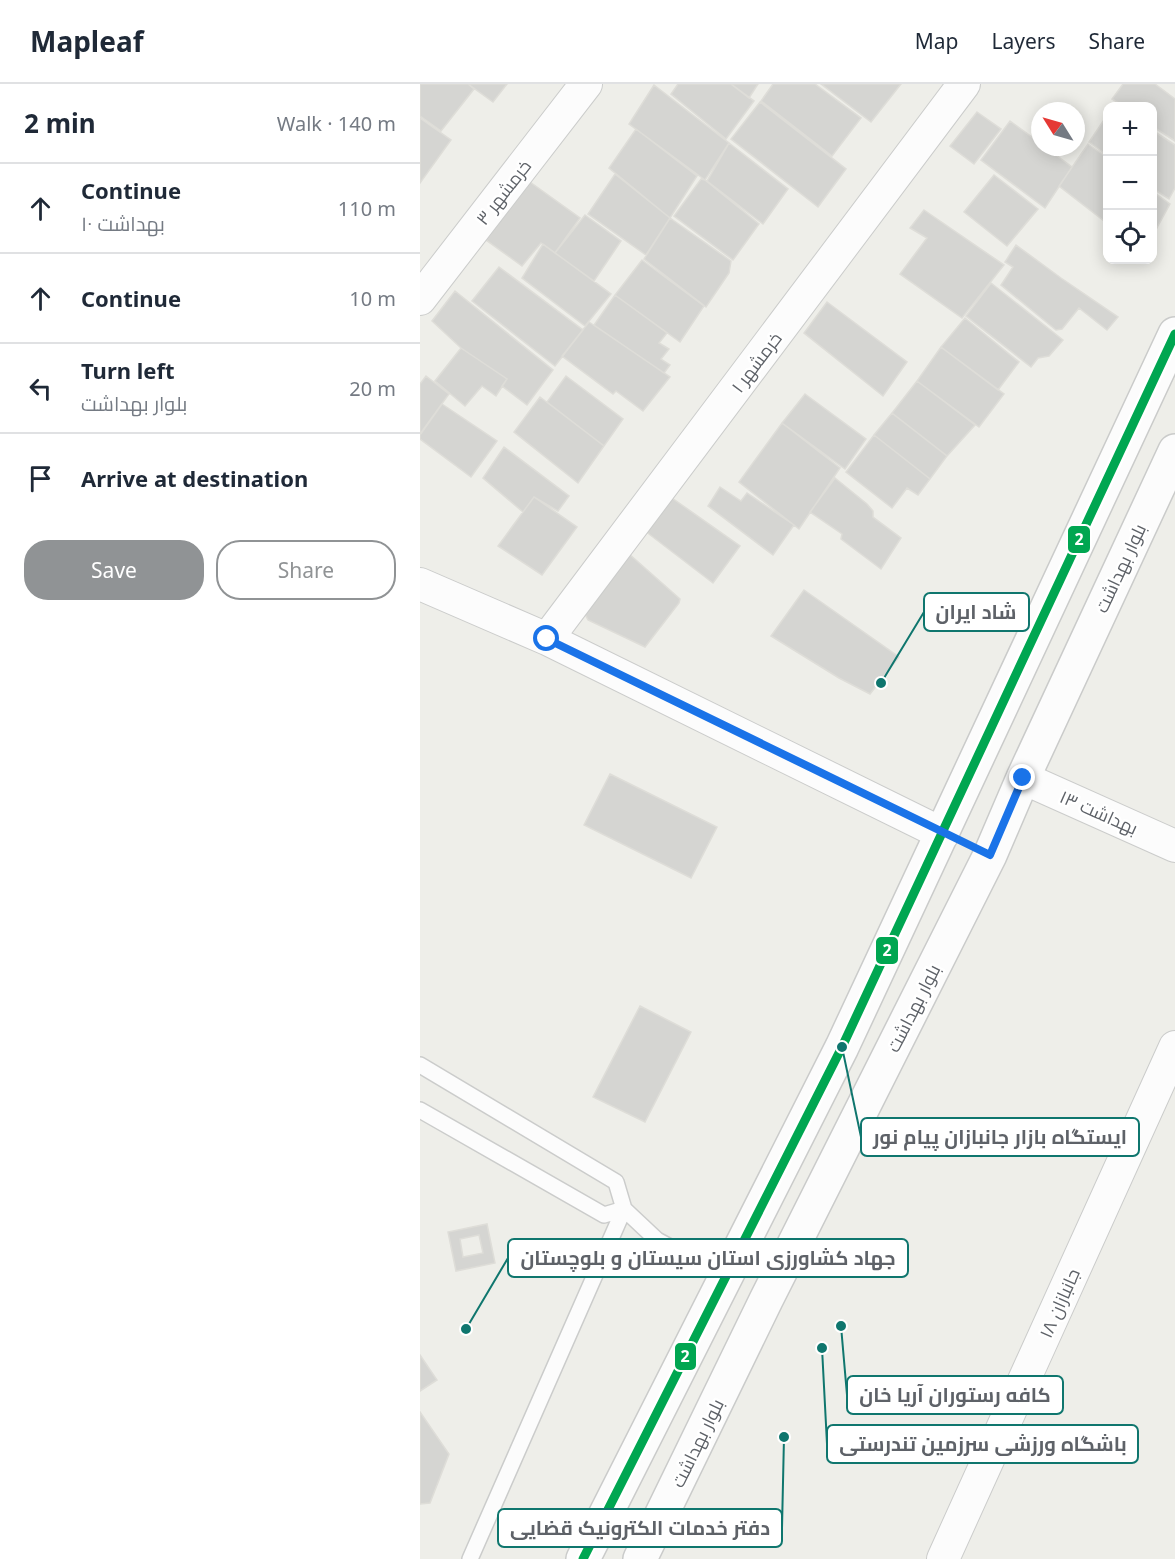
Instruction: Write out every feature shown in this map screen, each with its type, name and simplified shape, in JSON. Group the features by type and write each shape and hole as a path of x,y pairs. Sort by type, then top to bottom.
{"main road":[{"path":"583,1559 842,1047 1175,334"},
{"name":"بلوار بهداشت","path":"640,1559 766,1300 990,855 1023,778 1175,451"},
{"path":"943,834 990,855"},
{"path":"664,1559 671,1498"}],"street":[{"name":"خرمشهر ۳","path":"420,299 586,84"},
{"name":"خرمشهر ۱","path":"547,639 964,84"},
{"path":"420,584 547,639 943,834"},
{"name":"بهداشت ۱۳","path":"1023,778 1175,846"},
{"name":"جانبازان ۱۸","path":"943,1559 1175,1047"}],"lane":[{"path":"420,1065 616,1182 624,1209 657,1240 726,1277"},
{"path":"420,1110 604,1215 624,1209"},
{"path":"470,1559 624,1209"}],"building":[{"path":"420,84 468,84 474,89 441,131 420,116"},
{"path":"468,84 507,84 493,102"},
{"path":"678,84 731,84 754,101 726,139 671,94"},
{"path":"731,84 758,84 749,98"},
{"path":"773,84 815,84 861,118 832,156 761,101"},
{"path":"821,84 901,84 871,122"},
{"path":"1123,84 1155,84 1175,99 1175,141 1157,129 1157,102 1117,102 1112,99"},
{"path":"654,85 729,143 705,180 629,124"},
{"path":"760,102 846,169 818,207 731,139"},
{"path":"977,112 1001,129 974,164 950,146"},
{"path":"420,118 451,140 420,183"},
{"path":"1010,121 1031,136 1031,156 1057,156 1072,167 1045,208 981,160"},
{"path":"1103,121 1103,152 1089,142"},
{"path":"636,129 697,176 670,218 609,168"},
{"path":"1157,133 1175,145 1175,188 1169,199 1157,191"},
{"path":"729,143 788,189 763,224 707,181"},
{"path":"1088,144 1103,154 1103,220 1059,186 1080,156 1085,156 1085,148"},
{"path":"615,174 670,218 646,255 588,214"},
{"path":"994,175 1038,209 1007,246 964,212"},
{"path":"701,179 759,224 733,260 674,216"},
{"path":"530,182 580,218 555,253 541,243 522,266 486,240"},
{"path":"1157,195 1170,204 1157,228"},
{"path":"924,210 1004,265 962,318 900,274 927,238 910,228"},
{"path":"585,215 621,241 594,281 555,253"},
{"path":"670,218 731,261 729,273 706,307 644,259"},
{"path":"543,244 611,294 585,326 522,278"},
{"path":"1016,245 1118,317 1107,330 1079,308 1062,329 1056,330 1001,285 1013,267 1005,262"},
{"path":"642,260 704,306 680,342 615,295"},
{"path":"499,267 583,330 555,366 472,301"},
{"path":"991,283 1063,340 1049,356 1038,358 1031,367 966,316"},
{"path":"455,291 553,370 527,405 502,386 507,379 461,348 432,321"},
{"path":"615,295 667,333 659,343 669,349 661,359 670,365 664,373 594,325"},
{"path":"827,302 907,362 883,396 804,333"},
{"path":"965,318 1019,362 998,390 941,347"},
{"path":"589,322 670,377 643,411 616,391 613,394 562,356"},
{"path":"941,347 1004,394 979,427 917,381"},
{"path":"461,348 507,379 496,396 482,386 465,406 435,381"},
{"path":"426,376 449,394 420,434 420,384"},
{"path":"566,376 623,419 604,446 547,402"},
{"path":"917,381 975,425 947,456 892,413"},
{"path":"805,394 866,439 845,469 782,423"},
{"path":"540,397 604,446 578,483 514,432"},
{"path":"442,404 497,441 471,477 420,439 420,435"},
{"path":"892,413 947,456 930,479 874,435"},
{"path":"782,423 840,468 799,529 739,482"},
{"path":"874,435 930,479 918,495 907,488 892,508 846,472"},
{"path":"504,447 569,496 558,511 534,497 523,512 483,478"},
{"path":"835,478 867,504 873,511 873,517 901,538 881,569 841,539 842,534 810,512"},
{"path":"720,487 741,501 747,493 794,525 773,555 708,506"},
{"path":"534,497 577,527 542,575 498,546"},
{"path":"672,498 740,546 713,583 645,531"},
{"path":"628,553 680,599 645,647 588,620 585,614"},
{"path":"804,590 899,657 870,694 839,678 771,636"},
{"path":"610,774 717,827 691,878 584,825"},
{"path":"640,1006 691,1032 645,1122 593,1097"},
{"path":"487,1224 495,1263 456,1271 448,1232","holes":["479,1235 483,1253 463,1257 460,1239"]},
{"path":"420,1355 437,1380 420,1391"},
{"path":"420,1412 449,1454 430,1503 420,1504"}],"transit line":[{"name":"2","path":"583,1559 842,1047 1175,334"}],"place":[{"name":"شاد ایران","path":"881,683"},
{"name":"ایستگاه بازار جانبازان پیام نور","path":"842,1047"},
{"name":"کافه رستوران آریا خان","path":"841,1326"},
{"name":"جهاد کشاورزی استان سیستان و بلوچستان","path":"466,1329"},
{"name":"باشگاه ورزشی سرزمین تندرستی","path":"822,1348"},
{"name":"دفتر خدمات الکترونیک قضایی","path":"784,1437"}],"route":[{"path":"547,639 990,855 1023,778"}]}
